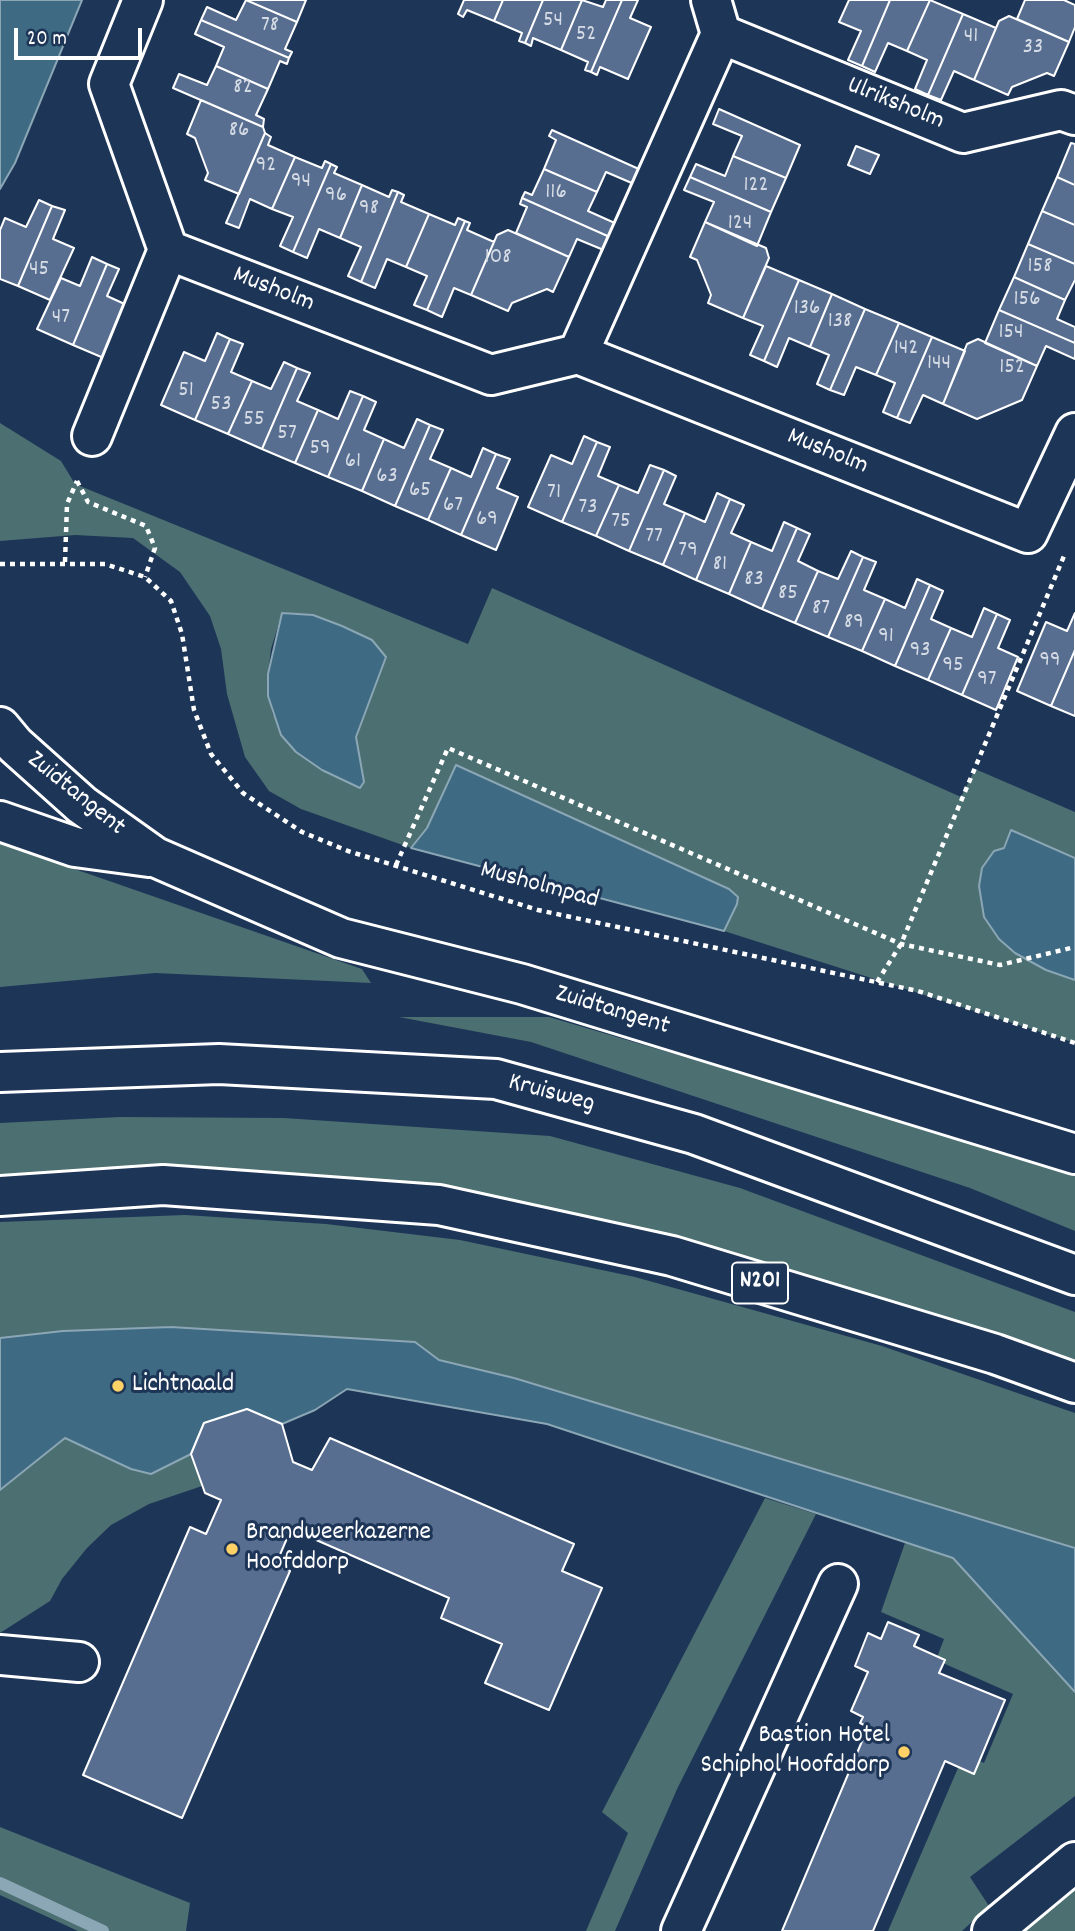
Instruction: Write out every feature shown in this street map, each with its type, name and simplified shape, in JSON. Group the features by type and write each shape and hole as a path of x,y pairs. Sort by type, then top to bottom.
{"main road":[{"path":"92,436 167,250 109,84 144,0"},
{"path":"579,354 716,17"},
{"name":"Ulriksholm","path":"716,17 963,132 1061,110 1075,115"},
{"name":"Musholm","path":"167,250 491,375 579,354 1028,533 1063,491 1075,433"},
{"name":"Zuidtangent","path":"0,727 15,745 82,805 155,857 341,938 535,988 1075,1154"},
{"name":"Zuidtangent","path":"0,821 75,847 155,857"},
{"name":"Kruisweg","path":"0,1072 219,1064 496,1079 694,1134 1075,1275"},
{"name":"N201","path":"0,1196 163,1185 439,1205 672,1256 982,1350 1075,1383"},
{"path":"681,1931 838,1584"},
{"path":"0,1656 79,1662"},
{"path":"992,1931 1075,1862"}],"path":[{"path":"65,562 67,504 77,481 88,502 146,526 155,548 145,577"},
{"path":"877,982 901,944 1064,555"},
{"name":"Musholmpad","path":"0,564 105,564 145,577 171,601 182,634 194,710 211,754 243,793 302,832 348,851 538,910 918,992 1075,1043"},
{"path":"396,865 448,748 901,944 1000,965 1075,947"}],"green space":[{"path":"0,423 61,461 75,484 468,644 492,588 961,797 975,769 1075,812 1075,858 1011,831 1003,848 999,939 1015,953 1046,970 1075,980 1075,1043 724,931 737,904 456,765 427,828 411,848 301,809 269,791 245,757 227,694 221,649 210,616 180,572 133,538 75,535 0,541","holes":["282,613 313,615 372,640 356,737 364,782 273,715 268,696 268,674 271,649"]},
{"path":"0,843 362,969 371,983 155,973 0,987"},
{"path":"399,1017 549,1017 1075,1172 1075,1231 970,1188 531,1042"},
{"path":"120,1117 284,1118 550,1136 740,1188 1075,1312 1075,1366 887,1303 184,1171 0,1175 0,1123"},
{"path":"185,1215 326,1224 460,1240 635,1277 882,1346 1075,1413 1075,1548 514,1378 439,1360 415,1342 171,1327 63,1331 0,1338 0,1222"},
{"path":"65,1438 131,1469 151,1474 191,1454 202,1486 149,1504 111,1525 87,1548 62,1579 50,1601 0,1633 0,1490"},
{"path":"765,1498 816,1514 678,1787 615,1931 586,1931 628,1833 602,1812"},
{"path":"905,1543 953,1558 1075,1692 1075,1796 970,1877 989,1906 962,1931 888,1931 964,1754 984,1763 1013,1694 936,1660 944,1639 881,1612"},
{"path":"0,1827 190,1903 186,1931 78,1931 0,1895"},
{"path":"1075,1887 1075,1931 1024,1931"}],"water":[{"path":"0,0 82,0 15,163 0,189"},
{"path":"282,613 313,615 342,626 372,640 386,657 356,737 364,782 360,788 322,770 296,752 281,735 268,696 268,674"},
{"path":"456,765 729,889 738,897 724,931 411,848 427,828"},
{"path":"1011,830 1075,858 1075,980 1046,970 1015,953 999,939 984,917 979,886 982,868 994,851 1004,848"},
{"path":"171,1327 415,1342 439,1360 514,1378 1075,1548 1075,1692 953,1558 547,1424 347,1389 315,1410 282,1424 247,1409 204,1423 191,1454 151,1474 131,1469 65,1438 0,1490 0,1338 63,1331"}],"building":[{"path":"246,0 306,0 297,22"},
{"path":"246,0 297,22 285,49 292,52 289,58 201,20 207,7 236,20"},
{"path":"464,0 503,0 494,21 467,10 463,17 458,14"},
{"path":"503,0 543,0 525,43 519,41 522,33 494,21"},
{"path":"543,0 582,0 561,50 533,38 531,46 525,43"},
{"path":"582,0 603,7 606,0 622,0 591,72 585,70 588,62 561,50"},
{"path":"622,0 638,0 630,18 651,27 628,79 600,67 597,75 591,72"},
{"path":"849,0 890,0 862,66 848,60 861,31 839,22"},
{"path":"890,0 930,0 907,51 888,43 875,72 862,66"},
{"path":"930,0 963,14 928,95 915,89 927,60 907,51"},
{"path":"1025,0 1064,0 1075,5 1075,27 1069,42 1017,19"},
{"path":"963,14 996,28 974,80 954,71 941,100 928,95"},
{"path":"1009,16 1069,42 1054,76 1047,73 1012,87 1008,95 974,80 999,21"},
{"path":"201,20 289,58 287,64 280,61 268,89 216,66 224,47 195,34"},
{"path":"216,66 268,89 256,115 264,119 263,127 173,88 179,74 207,85"},
{"path":"201,100 263,127 265,133 239,194 205,180 208,173 195,138 187,134"},
{"path":"719,109 800,145 786,178 733,156 742,136 713,124"},
{"path":"552,130 641,170 634,184 606,172 597,192 544,169 556,140 549,136"},
{"path":"265,133 271,137 268,145 295,157 272,209 250,199 239,228 226,223"},
{"path":"1071,143 1075,144 1075,185 1057,177"},
{"path":"856,146 879,155 870,174 848,165"},
{"path":"733,156 786,178 771,212 690,177 696,164 725,176"},
{"path":"295,157 322,168 325,161 331,164 293,252 280,246 293,217 272,209"},
{"path":"331,164 337,167 334,173 362,185 340,238 319,229 307,258 293,252"},
{"path":"544,169 597,192 588,211 617,224 612,238 522,198 525,192 532,195"},
{"path":"690,177 771,212 757,246 705,222 714,202 684,190"},
{"path":"1057,177 1075,185 1075,225 1042,211"},
{"path":"362,185 389,197 392,190 398,192 361,282 348,276 361,247 340,238"},
{"path":"398,192 404,195 401,202 429,214 406,267 387,259 375,288 361,282"},
{"path":"522,198 612,238 606,251 577,239 569,257 516,233 527,207 520,204"},
{"path":"39,200 52,206 18,286 0,279 0,230 5,218 26,227"},
{"path":"52,206 65,210 53,239 74,248 50,300 18,286"},
{"path":"1042,211 1075,225 1075,264 1028,244"},
{"path":"429,214 455,225 458,218 465,221 427,310 414,305 427,276 406,267"},
{"path":"465,221 470,223 467,230 494,242 471,295 454,288 442,317 427,310"},
{"path":"705,222 766,248 769,258 743,318 708,303 711,295 697,260 690,257"},
{"path":"508,230 569,257 553,292 547,289 512,303 508,311 471,295 497,235"},
{"path":"1028,244 1075,264 1075,280 1065,300 1014,277"},
{"path":"92,257 107,264 73,345 37,329 61,278 80,286"},
{"path":"107,264 119,269 107,296 129,306 106,359 73,345"},
{"path":"766,266 799,280 764,361 750,355 763,326 743,318"},
{"path":"1014,277 1065,300 1057,319 1075,327 1075,343 999,310"},
{"path":"799,280 832,294 810,347 789,338 777,367 764,361"},
{"path":"832,294 865,309 830,390 817,384 829,355 810,347"},
{"path":"865,309 899,323 876,375 856,367 844,395 830,390"},
{"path":"999,310 1075,343 1075,359 1046,346 1037,366 985,343"},
{"path":"899,323 932,337 897,418 883,412 895,383 876,375"},
{"path":"217,333 230,339 195,420 161,405 184,352 205,361"},
{"path":"932,337 965,351 943,404 923,395 910,423 897,418"},
{"path":"230,339 243,344 231,372 252,381 228,434 195,420"},
{"path":"978,339 1037,366 1022,400 977,419 943,404 967,344"},
{"path":"284,362 297,368 262,449 228,434 252,381 271,389"},
{"path":"297,368 310,373 297,401 318,410 295,463 262,449"},
{"path":"350,391 363,396 328,477 295,463 318,410 338,419"},
{"path":"363,396 376,402 364,430 384,439 362,491 328,477"},
{"path":"417,419 430,425 395,506 362,491 384,439 404,448"},
{"path":"430,425 443,430 430,459 451,468 428,520 395,506"},
{"path":"584,436 597,442 562,522 528,507 551,455 572,464"},
{"path":"597,442 610,447 598,476 619,485 596,536 562,522"},
{"path":"483,448 496,454 461,535 428,520 451,468 471,477"},
{"path":"496,454 510,459 497,488 518,497 496,550 461,535"},
{"path":"650,465 664,470 629,551 596,536 619,485 638,493"},
{"path":"664,470 676,476 664,504 685,513 663,565 629,551"},
{"path":"717,493 730,499 696,580 663,565 685,513 705,522"},
{"path":"730,499 744,505 731,533 751,542 729,594 696,580"},
{"path":"784,522 797,528 762,609 729,594 751,542 772,551"},
{"path":"797,528 810,534 798,561 818,571 795,623 762,609"},
{"path":"851,551 863,557 828,637 795,623 818,571 838,579"},
{"path":"863,557 876,562 864,590 885,599 862,651 828,637"},
{"path":"917,579 930,585 895,666 862,651 885,599 905,608"},
{"path":"930,585 943,591 931,619 951,628 928,680 895,666"},
{"path":"984,608 997,614 962,695 928,680 951,628 972,637"},
{"path":"1075,613 1075,650 1051,706 1017,691 1046,622 1067,631"},
{"path":"997,614 1010,620 998,648 1018,657 996,710 962,695"},
{"path":"1075,650 1075,716 1051,706"},
{"path":"247,1409 282,1424 293,1462 312,1470 330,1438 574,1544 562,1571 602,1588 549,1710 485,1683 502,1644 441,1618 449,1598 291,1529 276,1564 290,1571 182,1818 83,1775 190,1527 206,1534 221,1500 205,1493 191,1454 204,1423"},
{"path":"888,1622 919,1635 914,1646 945,1660 939,1673 1005,1700 974,1774 945,1761 873,1931 782,1931 868,1727 860,1723 863,1717 851,1711 868,1672 855,1666 868,1633 881,1639"}],"waterway":[{"path":"0,1883 103,1931"}],"place":[{"name":"Lichtnaald","path":"118,1386"},
{"name":"Brandweerkazerne Hoofddorp","path":"232,1549"},
{"name":"Bastion Hotel Schiphol Hoofddorp","path":"904,1752"}]}
